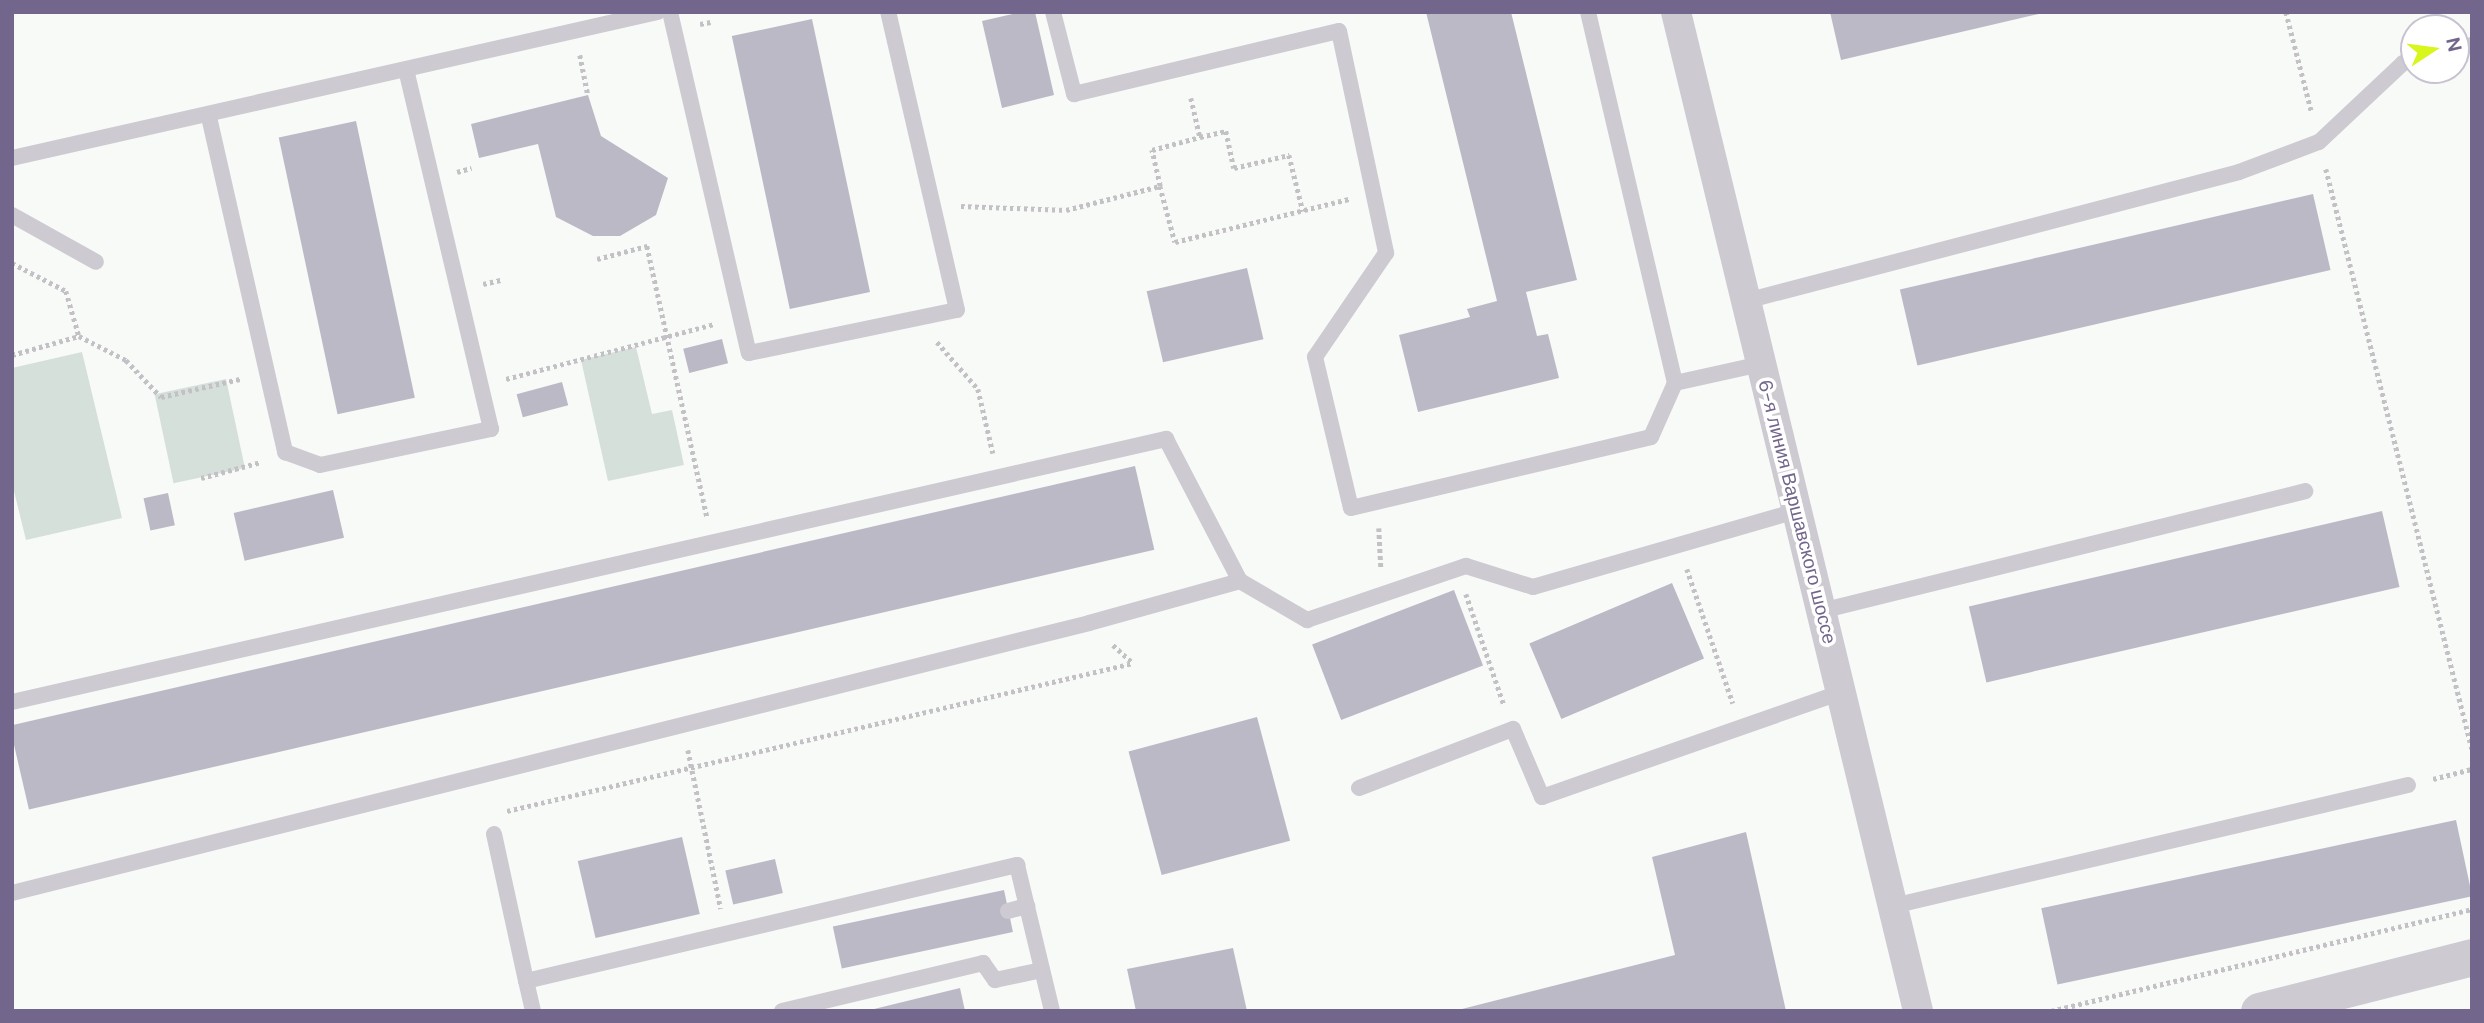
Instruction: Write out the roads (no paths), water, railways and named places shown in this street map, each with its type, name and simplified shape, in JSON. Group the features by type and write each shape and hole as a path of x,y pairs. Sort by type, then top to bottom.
{"street":[{"name":"6-я линия Варшавского шоссе","path":"1676,12 1918,1011"},
{"path":"2259,1011 2472,957"}],"lane":[{"path":"12,158 209,117 658,12"},
{"path":"670,12 749,353 957,310 888,12"},
{"path":"1053,12 1074,94 1339,31 1386,253 1315,357 1350,508 1651,437 1675,383 1587,12"},
{"path":"1746,301 2239,172 2319,142 2400,66"},
{"path":"209,117 285,452 320,465 491,429 407,70"},
{"path":"12,215 96,262"},
{"path":"1675,383 1761,364"},
{"path":"12,702 1166,439 1240,581 1307,620 1466,566 1533,587 1797,511"},
{"path":"1821,611 2305,491"},
{"path":"12,893 683,725 1240,581"},
{"path":"1359,788 1513,729 1542,797 1841,692"},
{"path":"1892,905 2409,785"},
{"path":"494,834 533,1011"},
{"path":"526,981 1017,865 1052,1011"},
{"path":"1008,911 1027,906"},
{"path":"782,1011 983,963 995,980 1042,970"}]}
